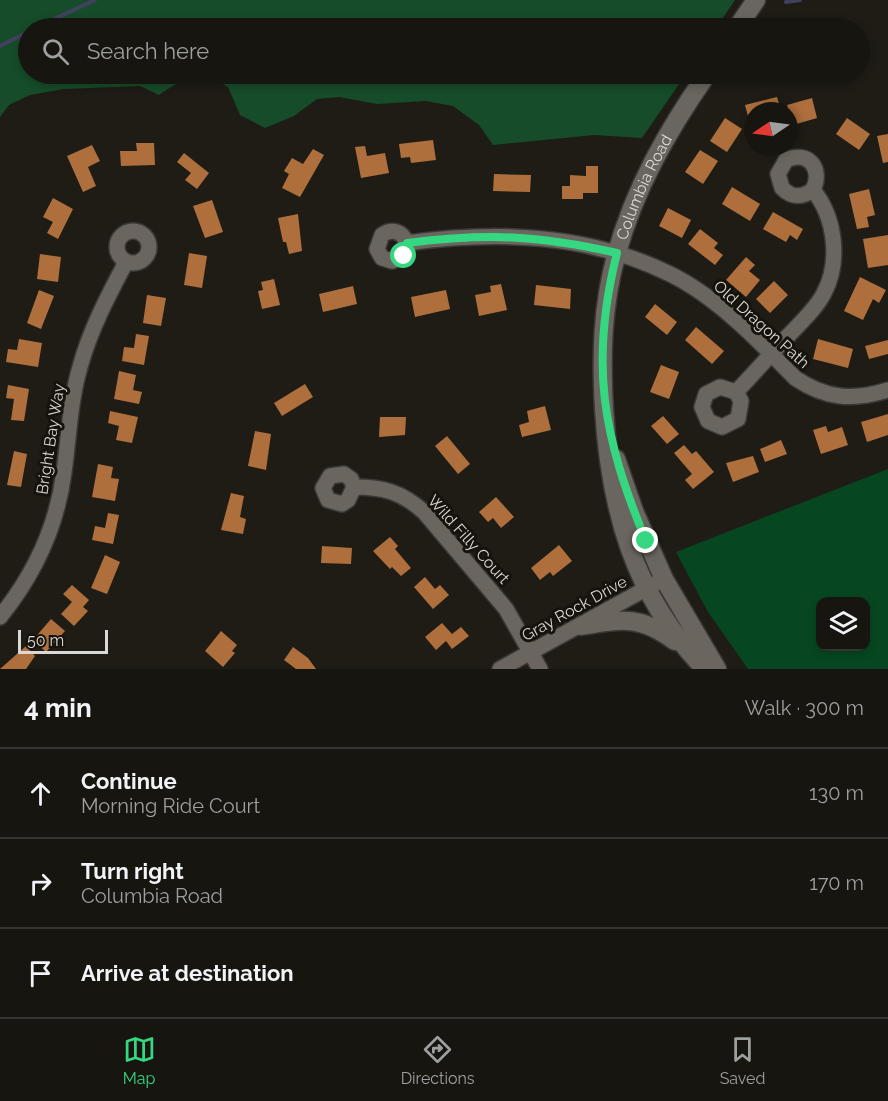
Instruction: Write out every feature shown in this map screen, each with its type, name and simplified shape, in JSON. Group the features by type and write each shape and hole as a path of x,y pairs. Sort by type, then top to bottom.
{"street":[{"path":"744,18 756,0"},
{"name":"Columbia Road","path":"700,84 667,134 647,172 617,253 602,335 605,417 611,484 619,516 647,589 684,647 705,669"},
{"path":"736,393 812,310 830,279 834,247 832,231 821,200 813,190"},
{"name":"Old Dragon Path","path":"407,243 454,236 499,235 565,241 617,253 670,274 689,285 708,298 795,378 826,395 861,397 888,390"},
{"name":"Bright Bay Way","path":"0,617 28,577 50,530 64,472 69,420 80,366 100,312 126,262"},
{"name":"Columbia Road","path":"605,417 634,511 664,579 717,669"},
{"name":"Wild Filly Court","path":"354,488 385,489 410,500 424,512 502,603 540,669"},
{"name":"Gray Rock Drive","path":"500,669 664,579"},
{"path":"581,626 619,620 640,622 652,625 684,647"}],"green space":[{"path":"0,0 735,0 723,18 18,18 18,84 176,84 159,95 140,86 64,89 30,95 9,105 0,117"},
{"path":"222,84 679,84 642,138 594,135 493,145 479,125 453,106 426,101 377,104 339,97 317,99 294,116 265,128 240,115 228,87"},
{"path":"888,469 888,669 748,669 708,612 676,552"}],"building":[{"path":"777,97 778,102 757,102"},
{"path":"812,98 817,118 798,124 798,102"},
{"path":"725,118 742,129 727,152 710,141"},
{"path":"847,118 870,134 859,150 836,134"},
{"path":"888,134 888,162 883,163 877,136"},
{"path":"433,140 436,160 411,163 410,157 401,158 399,144"},
{"path":"136,143 154,143 155,165 121,166 120,151 137,151"},
{"path":"92,145 100,161 88,167 96,186 83,192 67,156"},
{"path":"365,146 367,156 385,153 389,173 361,178 355,147"},
{"path":"313,149 324,155 300,197 282,188 289,174 284,171 292,158 303,164"},
{"path":"700,150 718,161 703,184 685,172"},
{"path":"184,153 209,173 197,189 185,180 191,173 177,162"},
{"path":"586,166 598,166 598,193 583,193 583,199 562,199 562,186 570,186 570,175 586,176"},
{"path":"494,174 531,175 530,192 493,191"},
{"path":"732,187 760,204 750,221 722,204"},
{"path":"869,189 875,215 867,217 869,227 857,229 849,194"},
{"path":"53,198 73,209 58,239 47,233 53,222 43,217"},
{"path":"212,200 223,232 205,238 193,206"},
{"path":"668,208 691,220 682,238 659,226"},
{"path":"773,212 803,229 797,240 790,235 786,242 763,229"},
{"path":"298,214 302,251 289,254 286,242 283,242 278,218"},
{"path":"700,229 718,243 714,248 723,255 715,265 688,244"},
{"path":"888,235 888,265 868,268 863,239"},
{"path":"189,253 207,256 202,288 184,285"},
{"path":"40,254 61,257 58,282 37,279"},
{"path":"746,257 755,265 749,271 760,280 746,297 726,280"},
{"path":"860,277 886,290 879,303 873,299 863,320 844,311"},
{"path":"274,279 280,305 262,309 258,291 263,290 261,282"},
{"path":"774,281 788,295 770,313 756,299"},
{"path":"501,284 507,310 479,316 475,295 491,292 490,286"},
{"path":"536,285 571,289 570,309 534,305"},
{"path":"353,286 357,304 323,312 319,294"},
{"path":"39,290 54,296 41,329 27,323"},
{"path":"446,290 450,309 415,317 411,297"},
{"path":"147,295 166,298 161,326 143,323"},
{"path":"655,304 677,322 667,335 645,317"},
{"path":"696,327 724,351 712,364 685,340"},
{"path":"136,334 149,336 144,365 122,361 124,347 134,348"},
{"path":"19,339 42,343 38,367 6,362 8,349 17,350"},
{"path":"818,339 853,349 848,368 813,359"},
{"path":"888,340 888,354 869,359 865,346"},
{"path":"661,365 679,372 669,399 650,392"},
{"path":"119,371 136,375 133,390 142,392 139,404 114,399"},
{"path":"305,384 313,397 282,416 274,403"},
{"path":"8,385 29,389 24,421 11,420 14,399 6,398"},
{"path":"545,406 551,430 522,437 519,425 529,422 527,411"},
{"path":"110,411 138,417 132,443 116,440 119,426 108,423"},
{"path":"888,414 888,435 867,442 861,422"},
{"path":"663,416 679,434 667,444 651,426"},
{"path":"380,417 406,417 405,435 379,437"},
{"path":"826,426 828,432 842,427 848,445 821,454 813,430"},
{"path":"255,431 271,434 266,470 248,466"},
{"path":"447,436 470,464 458,474 435,446"},
{"path":"781,440 787,454 765,462 760,449"},
{"path":"684,445 692,454 696,451 714,472 693,489 685,480 692,474 674,453"},
{"path":"14,451 27,454 21,487 7,485"},
{"path":"753,456 759,472 733,482 726,463"},
{"path":"98,464 113,467 111,478 119,479 115,501 92,497"},
{"path":"231,493 244,496 240,517 246,519 243,534 221,530"},
{"path":"496,497 514,517 501,528 493,518 488,522 479,512"},
{"path":"108,513 119,515 113,544 92,540 95,526 105,528"},
{"path":"390,537 398,546 395,549 411,568 401,576 392,567 390,569 373,551"},
{"path":"559,545 572,561 553,576 550,572 540,580 531,568"},
{"path":"322,546 352,548 351,564 321,563"},
{"path":"105,555 120,562 107,594 91,588"},
{"path":"425,577 435,589 440,585 449,595 433,609 414,587"},
{"path":"72,585 89,600 83,607 88,611 74,626 61,614 72,602 63,594"},
{"path":"51,619 65,631 46,652 33,640"},
{"path":"442,623 452,634 461,627 469,636 452,649 446,641 436,650 425,637"},
{"path":"221,631 237,645 232,651 235,653 223,667 205,651"},
{"path":"26,646 35,656 26,669 0,669"},
{"path":"293,647 308,658 316,669 296,669 284,660"}],"waterway":[{"path":"56,18 95,0"},
{"path":"786,2 800,0"},
{"path":"0,46 18,37"}],"route":[{"path":"404,256 407,243 454,236 488,235 565,241 617,253 606,302 602,335 605,417 623,481 646,541"}]}
